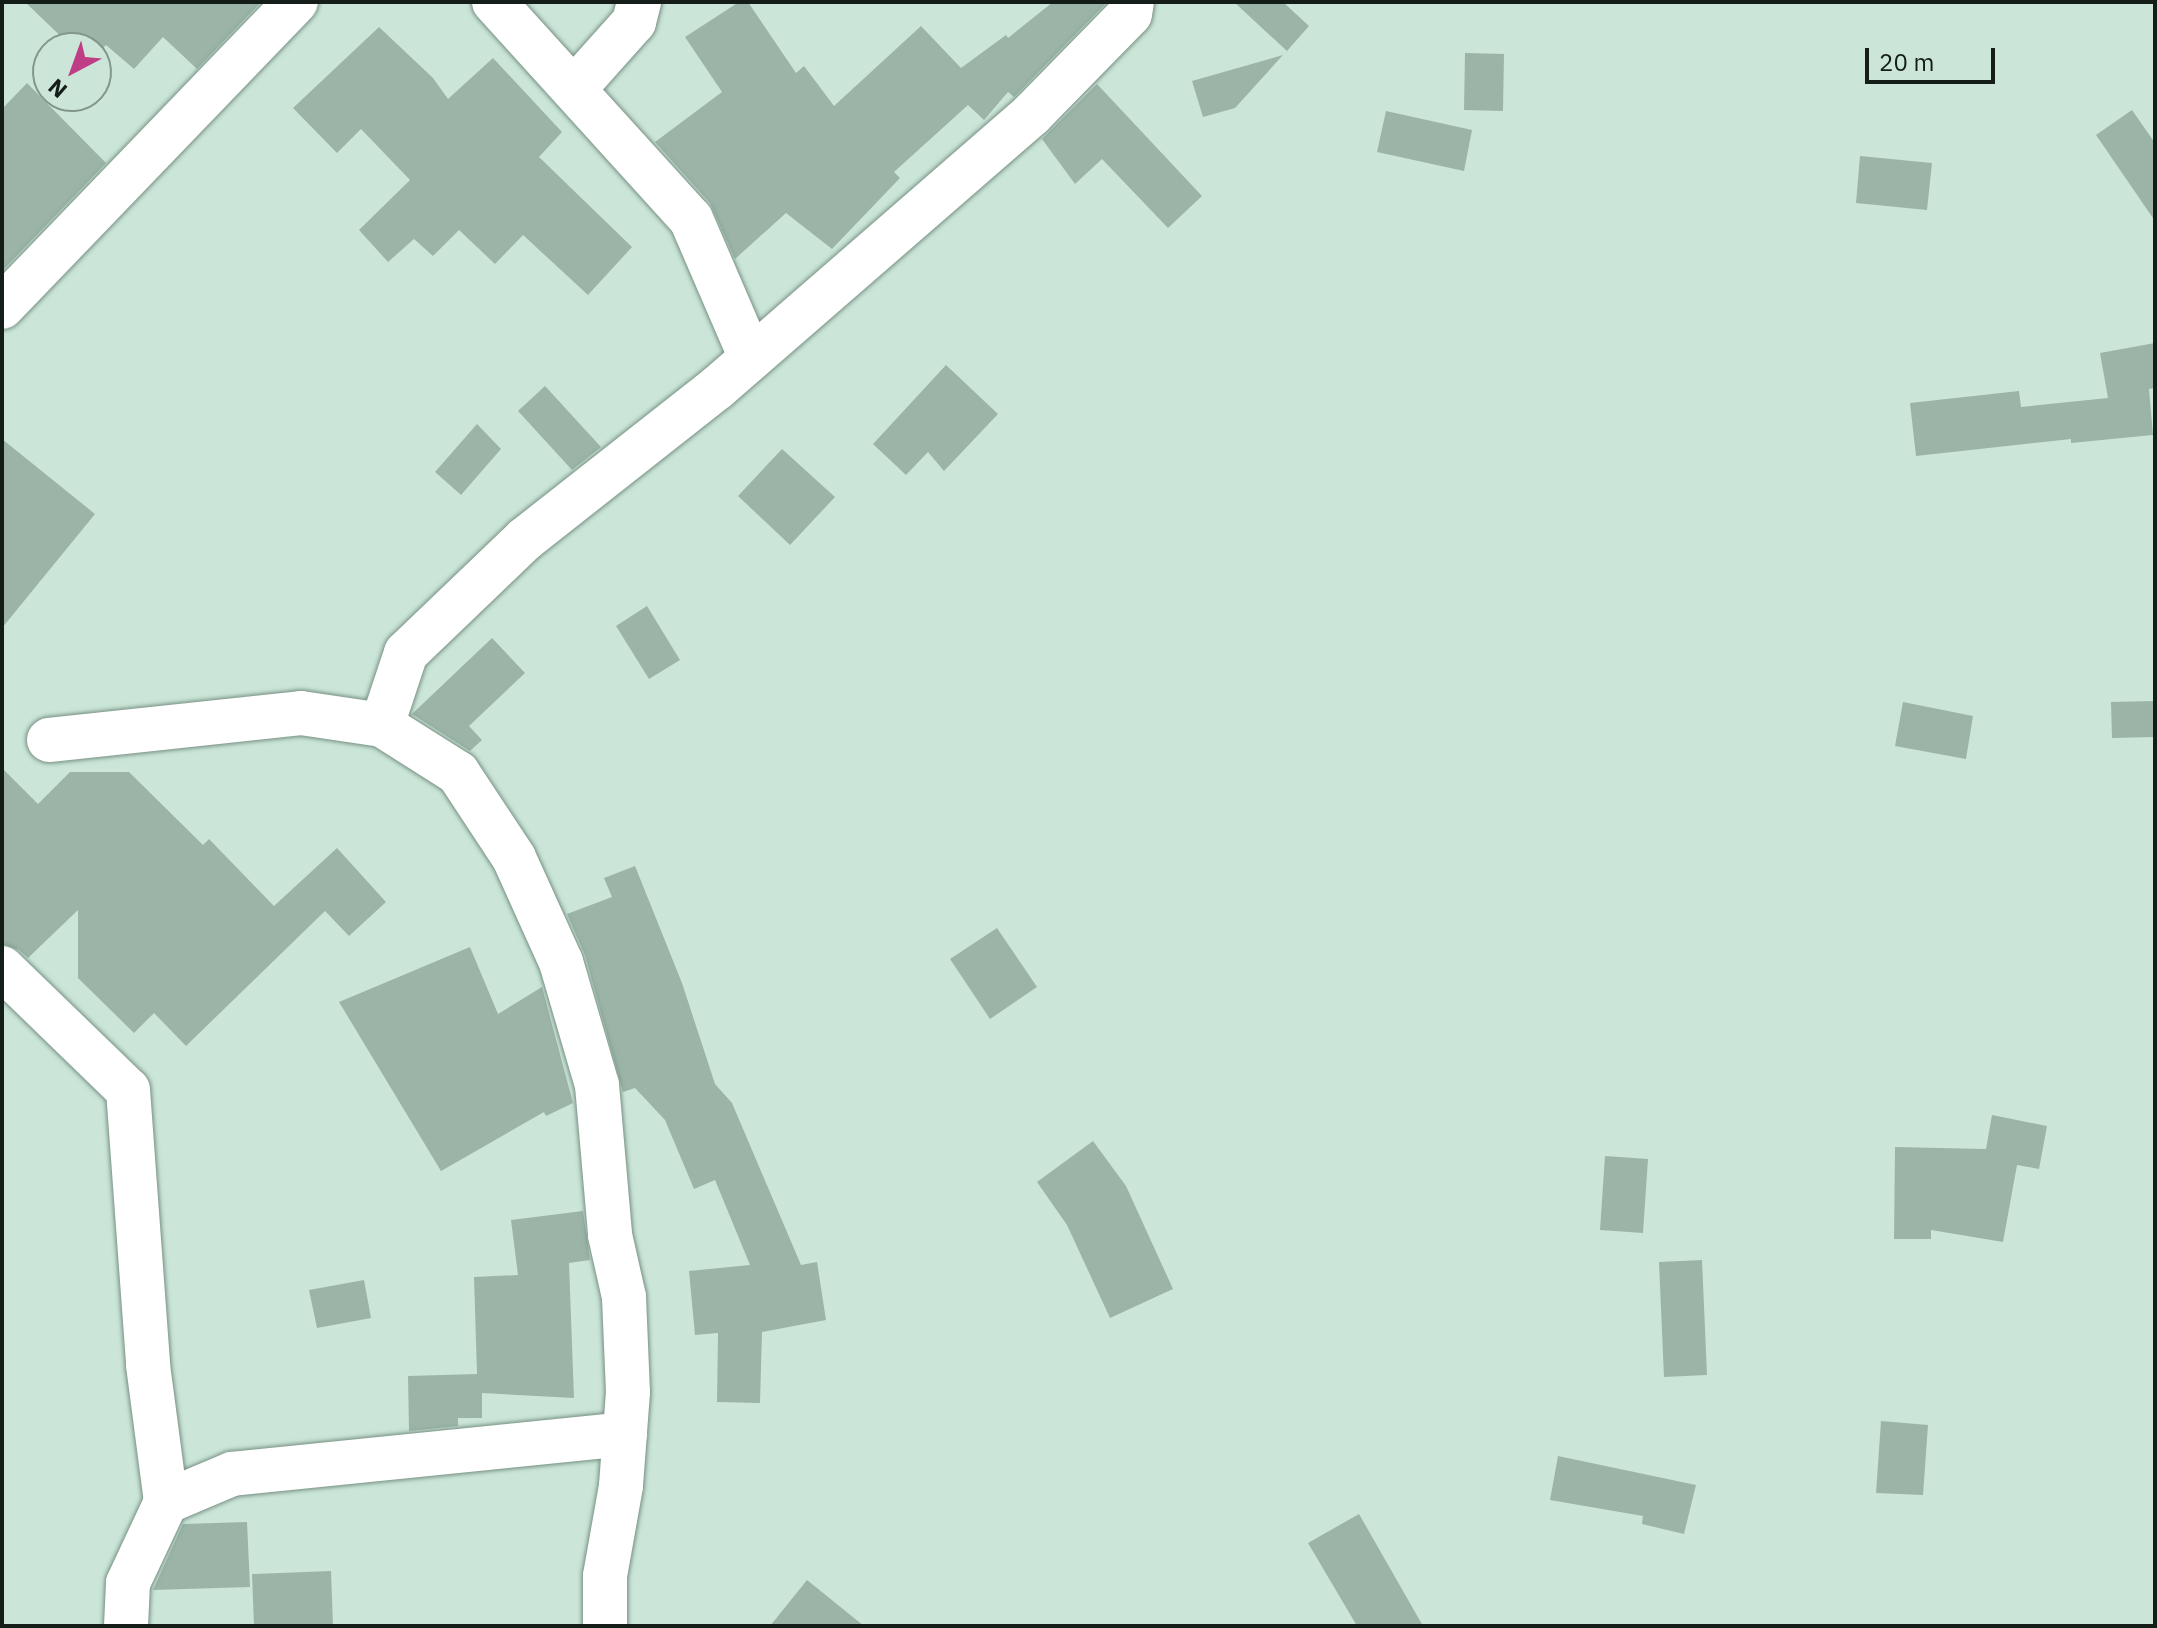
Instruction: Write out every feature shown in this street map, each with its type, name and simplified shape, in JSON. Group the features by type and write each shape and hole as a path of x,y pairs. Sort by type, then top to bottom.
{"street":[{"path":"2,307 296,2"},
{"path":"494,2 691,219 751,358"},
{"path":"574,89 634,22 639,2"},
{"path":"382,725 406,653 525,539 751,358 1031,115 1130,14 1132,2"},
{"path":"49,740 301,713 382,725 458,773 514,858 561,962 597,1085 610,1235 624,1297 628,1392 621,1486 605,1576 605,1626"},
{"path":"2,968 128,1090 148,1365 166,1502 128,1583 126,1626"},
{"path":"166,1502 232,1474 625,1434"}],"building":[{"path":"25,2 261,2 197,69 163,37 134,69 112,50 112,32 56,32"},
{"path":"739,2 748,2 796,73 804,66 834,106 921,26 961,68 1006,35 1008,38 1053,2 1107,2 1014,97 1008,92 984,120 968,105 894,172 900,178 832,249 786,213 735,259 710,203 655,142 722,92 685,37"},
{"path":"1234,2 1283,2 1309,26 1287,51"},
{"path":"379,27 433,78 448,99 493,58 562,132 539,157 632,247 588,295 523,235 495,264 459,230 433,256 414,239 388,262 359,230 410,180 361,129 337,153 293,108"},
{"path":"1465,53 1504,54 1503,111 1464,110"},
{"path":"1283,55 1235,108 1203,117 1192,81"},
{"path":"27,83 32,88 32,112 56,112 106,163 2,271 2,109"},
{"path":"1097,84 1202,196 1168,228 1102,159 1075,184 1042,139"},
{"path":"2132,110 2155,143 2155,221 2096,135"},
{"path":"1386,111 1472,130 1464,171 1377,152"},
{"path":"1860,156 1932,163 1927,210 1856,203"},
{"path":"2155,343 2155,388 2149,389 2153,435 2071,443 2071,439 1916,456 1910,403 2019,391 2021,407 2108,398 2100,353"},
{"path":"946,365 998,414 944,471 928,452 906,475 873,444"},
{"path":"545,386 601,447 572,470 518,411"},
{"path":"477,424 501,449 461,495 435,472"},
{"path":"2,439 95,514 2,628"},
{"path":"782,449 835,497 790,545 738,496"},
{"path":"647,606 680,660 649,679 616,626"},
{"path":"492,638 525,673 469,726 482,740 470,751 412,714"},
{"path":"2155,701 2155,737 2112,738 2111,702"},
{"path":"1903,702 1973,716 1966,759 1895,746"},
{"path":"2,768 38,804 70,772 129,772 203,845 209,839 274,906 337,848 386,902 349,936 325,911 186,1046 154,1013 134,1033 78,978 78,910 28,958 19,950 2,944"},
{"path":"635,866 682,983 715,1084 732,1103 801,1265 817,1262 826,1320 762,1332 760,1403 717,1402 718,1333 695,1335 689,1271 750,1265 715,1180 694,1189 665,1120 635,1088 623,1092 585,955 567,914 612,897 604,878"},
{"path":"997,928 1037,987 990,1019 950,959"},
{"path":"470,947 498,1014 542,987 573,1103 546,1116 544,1112 441,1171 339,1002"},
{"path":"1992,1115 2047,1126 2039,1169 2017,1165 2003,1242 1931,1230 1931,1239 1894,1239 1895,1147 1986,1149"},
{"path":"1093,1141 1126,1186 1173,1289 1110,1318 1067,1225 1037,1182"},
{"path":"1605,1156 1648,1159 1643,1233 1600,1230"},
{"path":"583,1211 590,1260 569,1263 574,1398 482,1393 482,1418 458,1418 458,1426 409,1431 408,1376 477,1374 474,1277 518,1275 511,1220"},
{"path":"1702,1260 1707,1375 1664,1377 1659,1262"},
{"path":"364,1280 371,1318 317,1328 309,1290"},
{"path":"1881,1421 1928,1425 1923,1495 1876,1493"},
{"path":"1558,1456 1696,1485 1684,1534 1642,1524 1643,1516 1550,1500"},
{"path":"1359,1514 1423,1626 1357,1626 1308,1543"},
{"path":"247,1522 250,1587 153,1590 183,1524"},
{"path":"331,1571 333,1626 254,1626 252,1574"},
{"path":"807,1580 864,1626 770,1626"}]}
